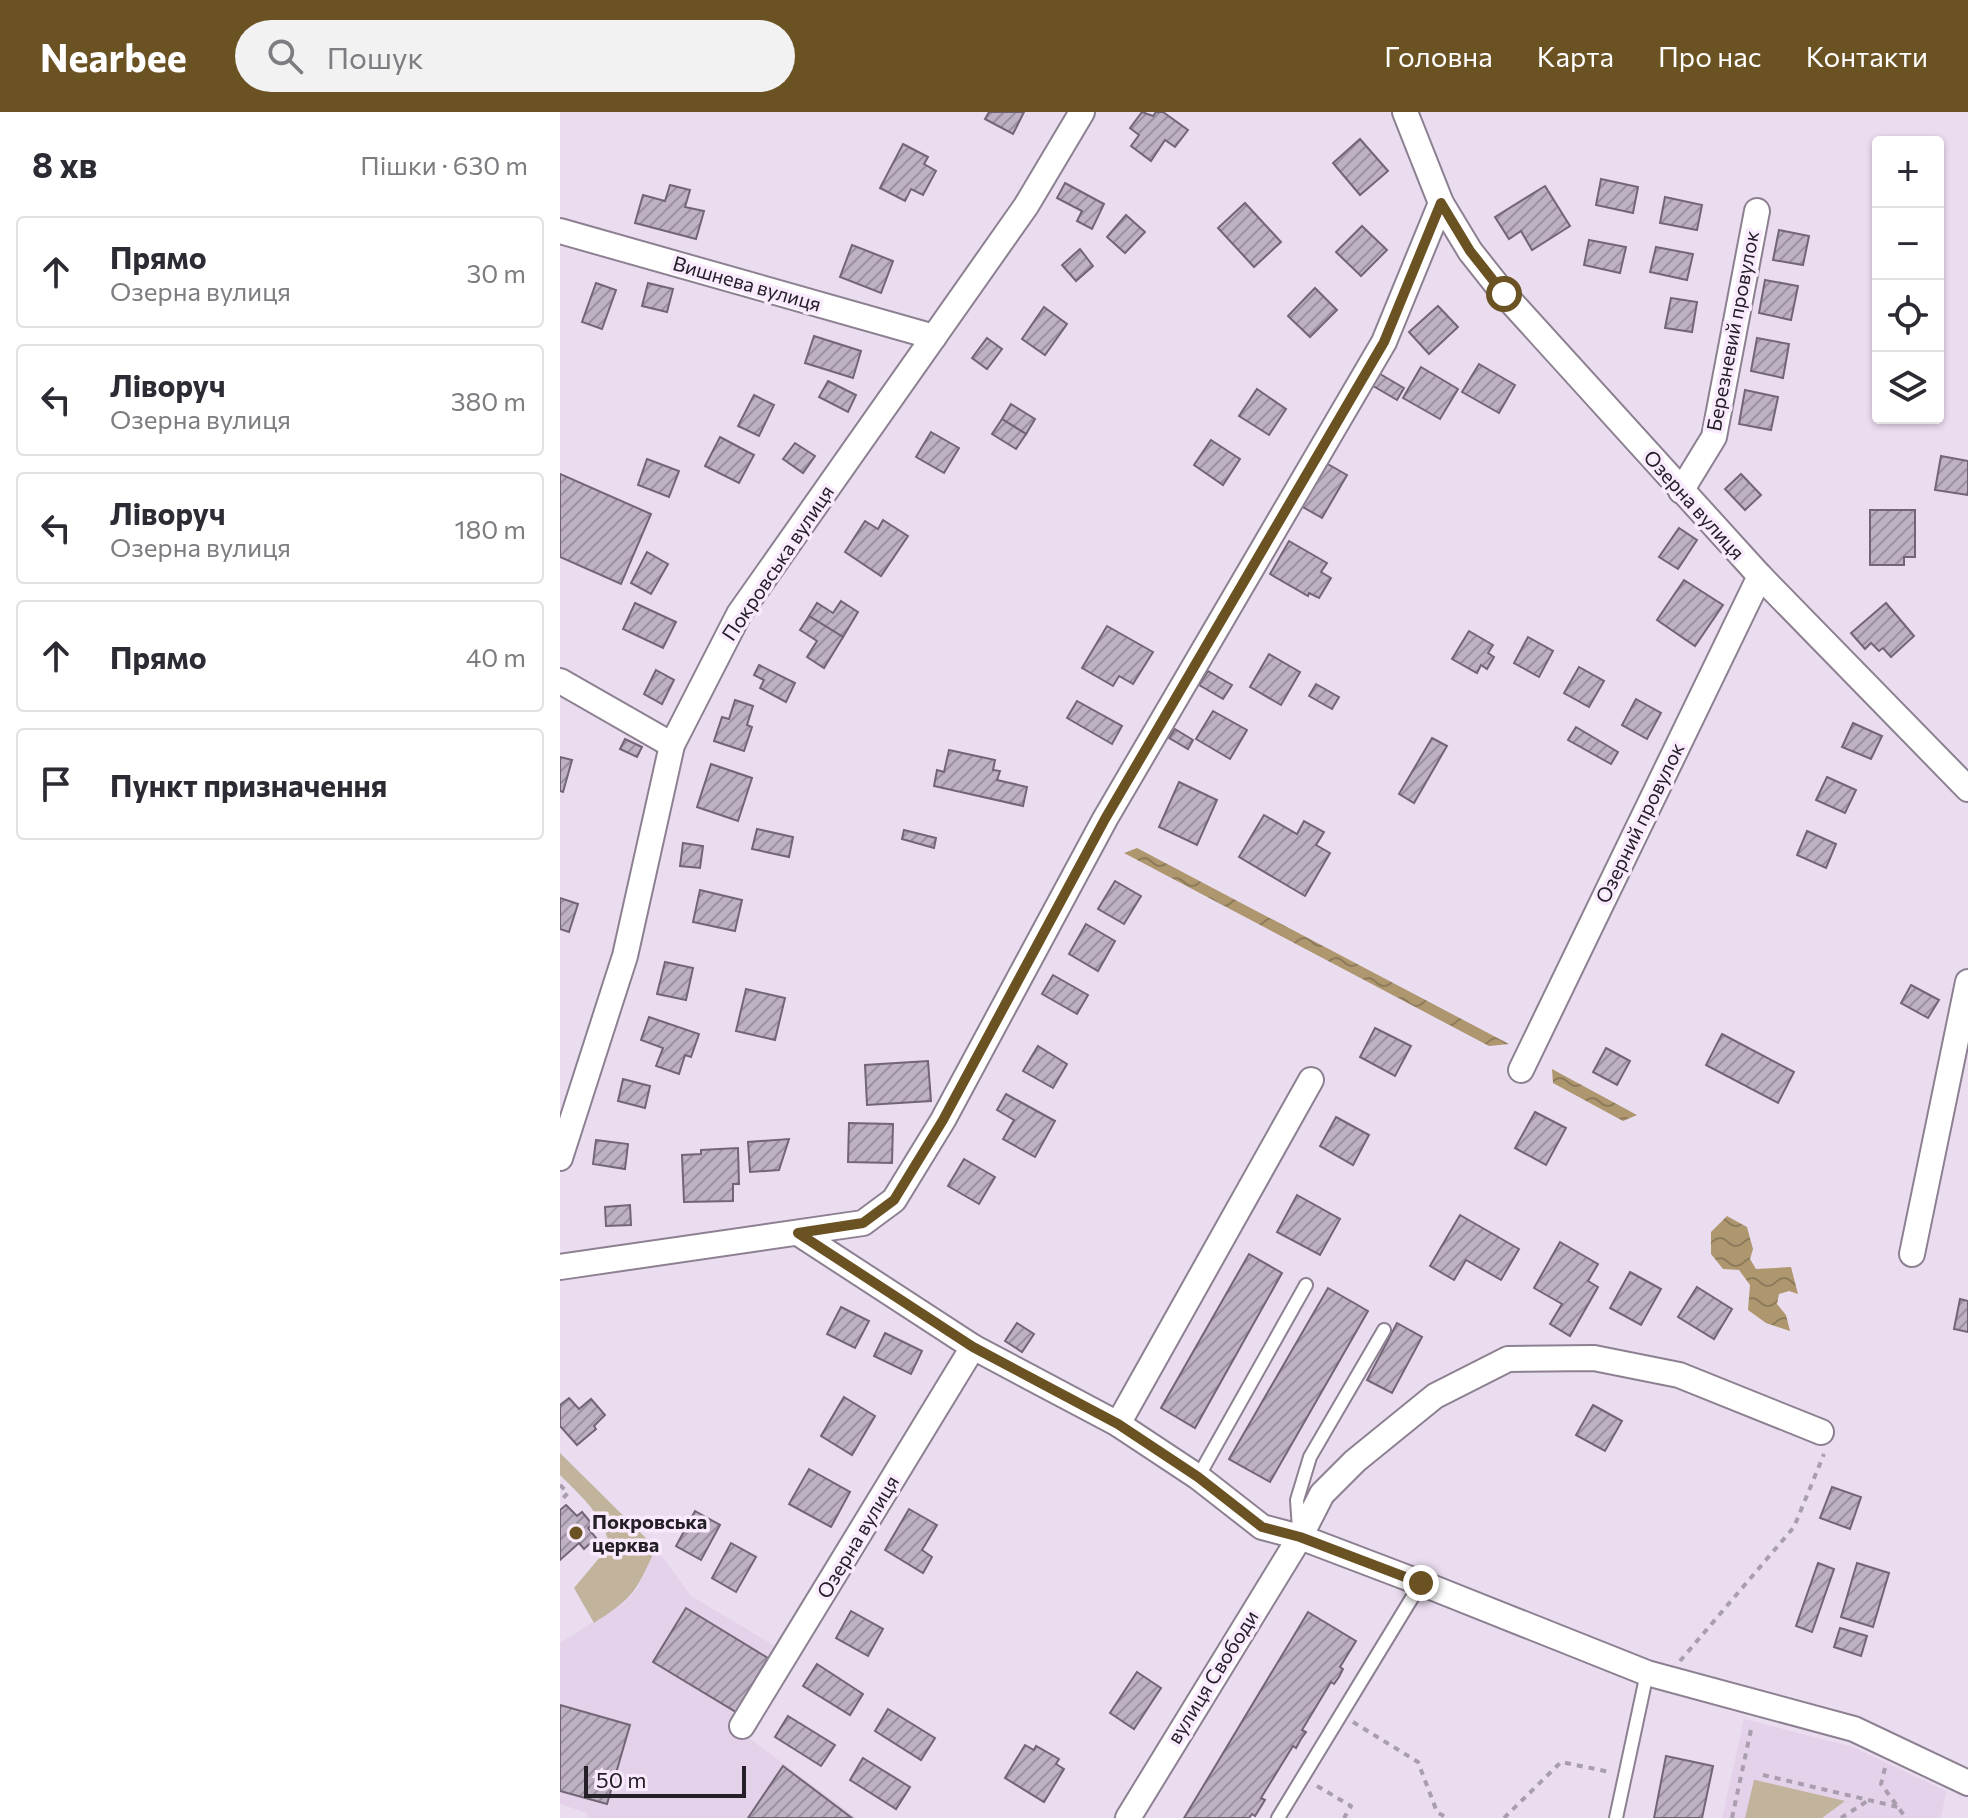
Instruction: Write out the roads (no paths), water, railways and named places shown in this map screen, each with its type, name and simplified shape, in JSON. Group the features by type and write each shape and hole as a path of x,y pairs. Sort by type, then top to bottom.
{"street":[{"name":"Покровська вулиця","path":"560,1158 625,956 672,745 739,614 1026,206 1082,112"},
{"name":"Озерна вулиця","path":"1405,112 1441,203 1470,251 1504,294 1760,576 1968,789"},
{"path":"560,1267 863,1223 894,1200 943,1120 1105,819 1384,342 1441,203"},
{"name":"Березневий провулок","path":"1681,491 1714,437 1757,211"},
{"name":"Вишнева вулиця","path":"560,231 934,337"},
{"name":"Озерний провулок","path":"1521,1070 1760,576"},
{"path":"560,681 672,745"},
{"path":"1912,1254 1968,982"},
{"path":"1118,1424 1311,1080"},
{"path":"798,1233 973,1347 1118,1424 1198,1477 1262,1527 1300,1537 1657,1676 1854,1729 1968,1783"},
{"name":"Озерна вулиця","path":"742,1726 973,1347"},
{"name":"вулиця Свободи","path":"1128,1818 1300,1537 1322,1494 1355,1461 1435,1396 1508,1359 1594,1358 1679,1375 1825,1437"}],"lane":[{"path":"1198,1477 1306,1285"},
{"path":"1300,1537 1297,1500 1310,1457 1384,1330"},
{"path":"1278,1818 1421,1583"},
{"path":"1616,1818 1625,1775 1657,1676"}],"water":[{"path":"1137,848 1509,1044 1489,1046 1124,853"},
{"path":"1552,1069 1637,1115 1623,1121 1553,1083"},
{"path":"1727,1216 1747,1227 1753,1249 1750,1259 1756,1269 1791,1267 1798,1294 1789,1291 1779,1294 1777,1304 1786,1315 1790,1331 1766,1323 1748,1310 1750,1285 1739,1270 1723,1269 1711,1254 1711,1232"}],"place":[{"name":"Покровська церква","path":"576,1533"}]}
